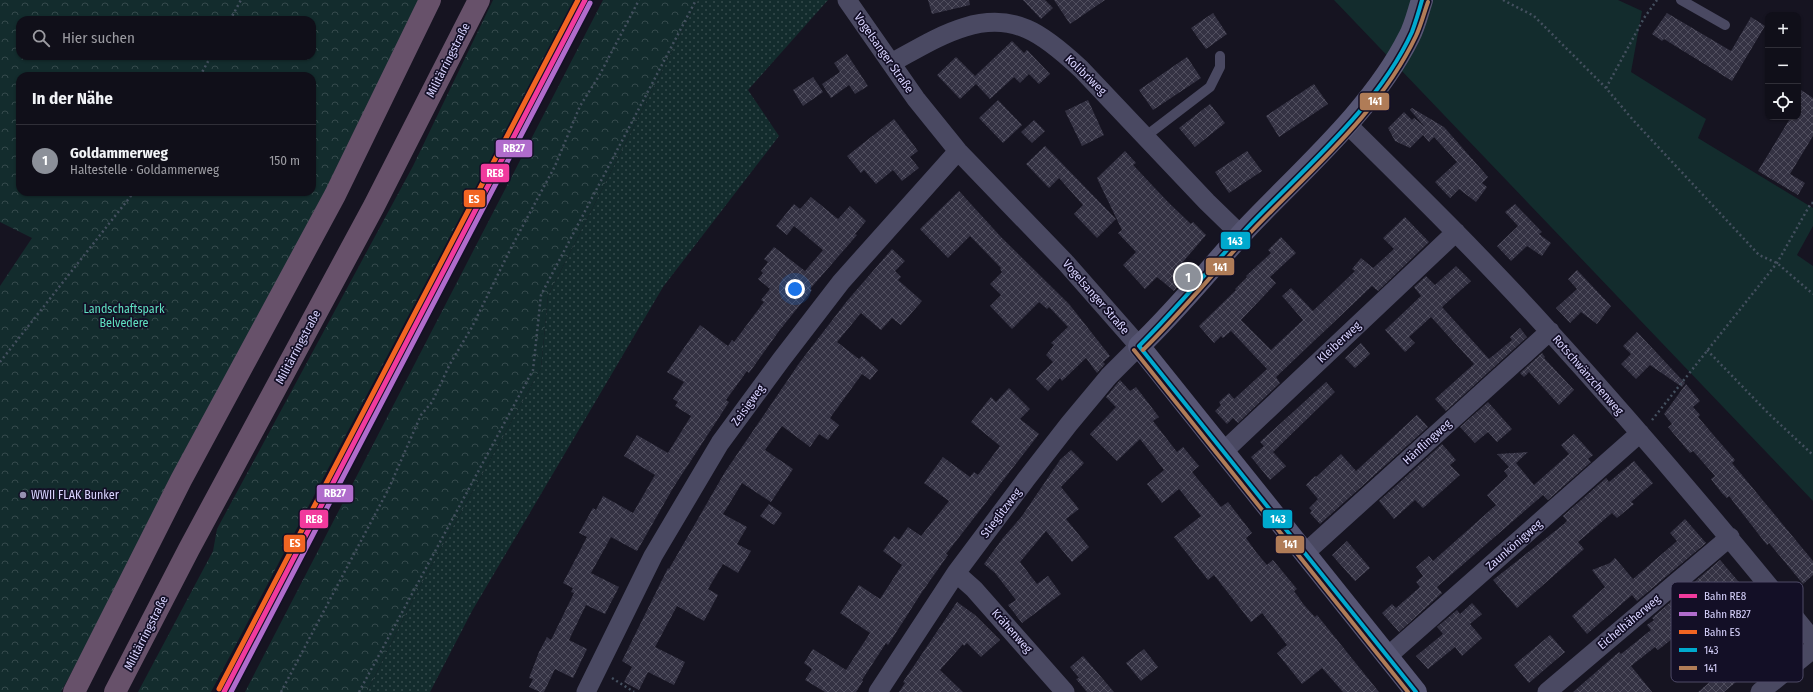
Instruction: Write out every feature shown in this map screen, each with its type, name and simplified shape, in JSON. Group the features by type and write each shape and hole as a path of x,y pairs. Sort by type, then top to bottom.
{"highway":[{"path":"74,692 182,480 335,195 430,0"},
{"name":"Militärringstraße","path":"115,692 189,549 374,206 479,0"}],"street":[{"name":"Vogelsanger Straße","path":"847,0 916,99 958,151 1066,263 1139,346 1416,692"},
{"path":"1139,346 1165,321 1241,235 1370,98 1391,68 1410,36 1422,0"},
{"name":"Kolibriweg","path":"891,63 929,42 964,27 985,22 1005,21 1028,29 1058,49 1081,68 1207,202 1241,235"},
{"name":"Rotschwänzchenweg","path":"1347,124 1456,232 1550,331 1730,537 1766,582"},
{"name":"Zeisigweg","path":"586,692 653,556 720,443 781,360 842,282 958,151"},
{"name":"Kleiberweg","path":"1223,452 1456,232"},
{"name":"Hänflingweg","path":"1305,553 1550,331"},
{"name":"Stieglitzweg","path":"878,692 956,573 1068,424 1108,376 1139,346"},
{"name":"Zaunkönigweg","path":"1388,656 1640,433"},
{"name":"Eichelhäherweg","path":"1677,582 1730,537"},
{"name":"Krähenweg","path":"956,573 974,589 1065,692"},
{"name":"Eichelhäherweg","path":"1548,692 1671,587"},
{"name":"Rotschwänzchenweg","path":"1803,628 1813,640"},
{"path":"1803,657 1813,649"},
{"path":"1760,692 1772,682"}],"lane":[{"path":"1681,0 1725,25"},
{"path":"1146,136 1171,115 1210,87 1220,67 1220,56"}],"path":[{"path":"232,16 241,0"},
{"path":"281,692 389,488 421,415 432,402 450,364 472,327 512,246 555,166 580,106 599,76 639,0"},
{"path":"359,692 533,370 540,295 696,0"},
{"path":"1503,0 1534,16 1606,88 1633,120 1759,255 1777,263 1813,294"},
{"path":"1606,88 1644,18 1657,0"},
{"path":"202,72 209,60"},
{"path":"0,362 131,196"},
{"path":"1640,433 1649,425 1777,263 1811,203 1813,203"},
{"path":"1707,350 1768,413 1813,455"},
{"path":"597,668 634,692"}],"green space":[{"name":"Landschaftspark Belvedere","path":"0,0 426,0 233,373 61,692 0,692 0,286 32,238 0,222"},
{"path":"493,0 574,0 211,692 138,692 213,551 217,529 413,166"},
{"path":"603,0 698,0 548,296 541,368 414,597 367,692 245,692"},
{"path":"698,0 828,0 748,90 779,136 663,287 472,611 430,692 367,692 414,597 541,368 548,296"},
{"path":"1334,0 1618,0 1642,11 1631,72 1706,119 1698,138 1813,208 1813,226 1797,255 1813,266 1813,501"}],"building":[{"path":"928,0 969,0 970,5 932,14"},
{"path":"1023,0 1045,0 1053,8 1041,19"},
{"path":"1054,0 1105,0 1070,24"},
{"path":"1213,13 1227,34 1206,49 1191,28"},
{"path":"1667,13 1731,51 1751,17 1765,26 1732,81 1664,39 1662,41 1652,34"},
{"path":"1012,41 1024,53 1027,50 1050,74 1039,84 1029,74 1020,83 1014,77 990,99 976,84 960,99 937,75 956,57 975,76"},
{"path":"847,54 868,86 855,94 849,85 831,98 822,84 840,72 834,63"},
{"path":"1187,57 1201,78 1153,110 1139,90"},
{"path":"813,77 823,92 803,106 793,90"},
{"path":"1314,84 1328,104 1279,137 1266,116"},
{"path":"1801,90 1813,98 1813,136 1790,174 1805,183 1798,195 1758,171 1789,120 1801,120"},
{"path":"998,100 1022,125 1003,143 979,118"},
{"path":"1088,100 1104,135 1082,146 1065,111"},
{"path":"1210,104 1225,123 1195,147 1179,128"},
{"path":"1412,108 1444,127 1488,177 1482,183 1487,187 1476,202 1459,189 1450,198 1435,182 1457,162 1434,137 1429,142 1423,135 1410,148 1395,141 1388,128 1404,112 1412,120 1414,118 1425,127 1410,110"},
{"path":"894,119 918,151 910,157 919,168 902,181 893,170 876,184 864,170 861,173 847,156"},
{"path":"1034,120 1045,131 1032,143 1021,132"},
{"path":"1045,146 1116,219 1097,238 1074,214 1083,205 1059,178 1049,188 1026,164"},
{"path":"1125,151 1136,163 1133,165 1169,203 1191,224 1193,222 1206,235 1176,270 1185,278 1174,291 1157,277 1145,289 1123,265 1136,252 1118,233 1122,230 1097,178"},
{"path":"1247,151 1262,171 1229,193 1215,172"},
{"path":"959,191 1001,237 1069,304 1110,356 1103,362 1105,364 1097,373 1086,358 1062,381 1060,378 1048,391 1036,379 1053,362 1046,355 1054,345 1051,343 1068,327 1049,307 1047,309 1039,302 1012,329 990,306 1001,295 990,284 1002,272 1000,269 1001,268 970,236 948,258 920,229"},
{"path":"811,197 838,219 850,206 866,221 855,234 857,235 810,289 812,290 779,331 749,373 747,371 726,400 729,402 673,488 637,551 611,537 591,573 619,587 605,614 586,605 569,640 587,649 573,678 555,669 544,692 540,692 529,687 533,679 529,678 539,652 547,637 551,640 574,593 571,592 573,588 563,583 587,537 579,533 593,508 596,510 603,496 633,513 655,475 624,456 637,435 668,453 691,416 675,406 678,402 673,399 684,382 667,372 700,325 728,346 732,340 734,342 764,302 761,300 770,289 758,279 763,273 761,271 768,262 764,259 774,247 805,271 823,250 794,226 787,235 776,226 794,204 800,209"},
{"path":"1515,204 1542,232 1539,234 1551,243 1542,256 1527,246 1511,261 1497,246 1518,226 1505,212"},
{"path":"1405,217 1429,242 1378,291 1372,286 1276,377 1280,383 1238,423 1233,418 1227,424 1215,411 1221,405 1219,402 1229,393 1234,399 1267,369 1231,331 1223,338 1221,336 1214,343 1199,326 1236,290 1235,289 1247,277 1246,276 1271,253 1268,250 1281,237 1296,253 1270,277 1276,283 1241,320 1271,350 1303,320 1282,296 1291,288 1313,311 1355,271 1352,269 1361,258 1373,268 1394,249 1383,238"},
{"path":"892,249 905,261 895,271 901,277 898,280 922,301 901,325 892,318 881,330 861,313 837,342 859,359 862,356 878,370 870,380 862,374 830,418 839,425 828,440 819,434 810,447 782,426 765,450 793,469 771,502 742,483 723,514 747,527 737,544 751,551 738,573 723,564 708,589 718,595 704,621 677,606 655,647 685,662 674,685 648,672 639,690 624,682 632,667 622,661 668,568 669,569 725,472 800,362 847,301"},
{"path":"1456,266 1471,281 1442,307 1489,359 1512,340 1510,337 1520,328 1527,337 1446,411 1435,399 1474,364 1431,317 1409,337 1415,343 1405,352 1385,330 1421,296 1414,287 1426,276 1435,285"},
{"path":"1577,270 1611,306 1597,324 1581,312 1570,323 1556,308 1577,289 1568,279"},
{"path":"1637,332 1685,383 1682,387 1650,365 1636,379 1621,364 1631,354 1623,346"},
{"path":"1361,343 1370,354 1355,368 1345,358"},
{"path":"1542,353 1545,357 1544,358 1574,390 1559,405 1529,372 1524,377 1520,373"},
{"path":"1120,380 1130,391 1136,387 1159,417 1153,421 1177,452 1183,447 1199,466 1192,472 1221,507 1228,502 1252,533 1246,538 1256,552 1267,565 1273,560 1297,589 1294,591 1304,605 1315,617 1317,615 1379,692 1343,692 1322,668 1302,684 1277,653 1287,645 1262,613 1251,622 1214,575 1208,580 1174,537 1201,516 1179,489 1162,503 1147,484 1164,470 1140,439 1117,461 1090,434 1116,407 1106,397"},
{"path":"1326,382 1335,392 1273,452 1286,466 1270,480 1251,457 1264,446 1260,442"},
{"path":"1686,384 1700,401 1693,407 1700,415 1698,417 1735,460 1732,463 1813,561 1813,575 1803,584 1803,582 1801,582 1769,543 1767,545 1729,496 1727,498 1721,492 1711,479 1715,476 1693,451 1690,453 1668,427 1672,424 1664,414"},
{"path":"1009,388 1030,409 1020,419 1039,434 946,554 948,555 888,645 886,643 856,692 825,692 805,680 812,669 804,663 813,649 846,670 870,633 840,613 859,585 880,599 902,565 883,551 894,536 899,540 908,527 921,536 949,501 924,483 943,457 970,477 974,472 978,475 1000,446 971,422 991,397 996,402"},
{"path":"1488,402 1512,429 1497,442 1488,432 1475,443 1460,427"},
{"path":"1417,415 1428,427 1320,524 1310,513 1312,511 1309,508 1318,499 1306,485 1341,454 1356,471"},
{"path":"1574,434 1593,455 1588,459 1591,462 1548,500 1543,495 1437,587 1442,593 1399,632 1382,613 1392,604 1396,608 1420,587 1416,582 1423,576 1416,567 1429,556 1433,561 1496,505 1487,495 1508,476 1504,471 1509,467 1497,454 1528,452 1516,463 1534,485 1569,454 1561,445"},
{"path":"1442,444 1456,460 1450,465 1460,475 1423,508 1415,500 1394,519 1379,501"},
{"path":"1071,450 1084,463 1061,487 1079,509 1066,519 1089,547 1072,562 1046,531 1020,562 1037,584 1048,576 1061,594 1022,623 1008,605 1016,600 995,573 984,564 1003,538 1022,516 1060,460"},
{"path":"1634,461 1653,483 1631,502 1634,504 1617,518 1612,513 1578,542 1584,549 1517,608 1493,580 1564,524 1567,521 1563,516 1606,478 1609,482"},
{"path":"769,504 782,513 774,525 760,516"},
{"path":"1685,519 1706,543 1637,601 1632,595 1587,634 1572,616 1605,587 1592,570 1610,563 1615,558 1633,579 1677,541 1670,533"},
{"path":"1347,541 1370,568 1355,581 1332,555"},
{"path":"1720,560 1739,582 1694,582"},
{"path":"957,602 975,615 1000,640 981,657 967,643 964,646 963,644 940,670 963,692 899,692 905,683 903,682"},
{"path":"1671,602 1671,640 1658,650 1655,647 1631,666 1652,692 1573,692 1619,652 1621,654 1651,630 1647,625 1654,620 1652,618"},
{"path":"1472,603 1482,614 1470,624 1482,638 1462,656 1455,647 1428,669 1416,656 1443,634 1437,627 1457,610 1460,614"},
{"path":"1550,635 1565,652 1529,683 1514,665"},
{"path":"1144,649 1158,667 1141,681 1126,663"},
{"path":"1083,656 1114,692 1087,692 1076,679 1079,678 1070,667"},
{"path":"1710,682 1736,682 1724,692 1698,692"}],"rail line":[{"name":"ES","path":"219,689 578,0"},
{"name":"RE8","path":"224,692 585,0"},
{"name":"RB27","path":"231,692 590,3"}],"transit line":[{"name":"143","path":"1139,346 1247,228 1315,160 1360,111 1380,86 1397,60 1412,32 1422,0"},
{"name":"141","path":"1143,350 1184,307 1251,232 1319,164 1363,116 1383,91 1401,64 1416,36 1428,2"},
{"name":"143","path":"1139,346 1416,692"},
{"name":"141","path":"1134,350 1408,692"}],"place":[{"name":"Goldammerweg","path":"1188,277"},
{"name":"WWII FLAK Bunker","path":"23,495"}]}
